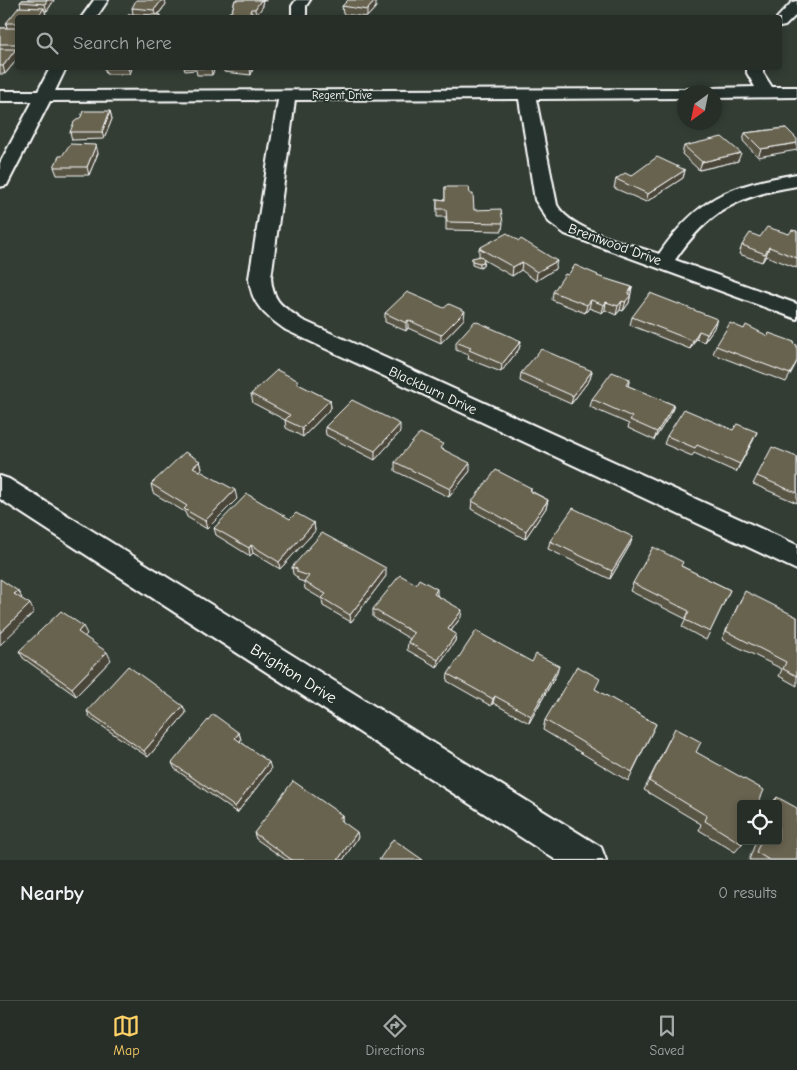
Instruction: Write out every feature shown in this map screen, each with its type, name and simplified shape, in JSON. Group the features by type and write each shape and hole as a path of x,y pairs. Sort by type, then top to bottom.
{"street":[{"path":"90,15 101,0"},
{"path":"299,15 299,6 303,0"},
{"path":"782,21 797,5"},
{"path":"0,181 57,70"},
{"path":"755,70 767,93"},
{"path":"722,93 797,92"},
{"name":"Regent Drive","path":"0,96 677,93"},
{"name":"Brentwood Drive","path":"527,94 545,200 550,214 559,222 572,230 797,312"},
{"name":"Blackburn Drive","path":"287,95 260,278 261,294 267,305 294,325 797,558"},
{"path":"664,262 692,223 711,207 734,195 760,185 797,180"},
{"name":"Brighton Drive","path":"0,486 588,860"}],"building":[{"path":"22,0 47,0 45,4 20,2"},
{"path":"136,0 162,0 154,10 132,8"},
{"path":"235,0 261,0 255,9 251,9 251,15 230,15 228,13 232,11"},
{"path":"348,0 376,0 367,10 342,6"},
{"path":"19,7 44,8 39,15 15,15 15,23 6,23"},
{"path":"129,14 161,15 128,15"},
{"path":"0,28 15,28 15,44 0,44"},
{"path":"0,49 15,49 3,66 0,66"},
{"path":"83,111 110,111 102,132 70,132 74,122 81,117"},
{"path":"786,128 797,139 797,143 761,149 745,133"},
{"path":"722,137 741,153 702,162 684,146"},
{"path":"70,144 96,145 87,167 54,167 59,156 62,156"},
{"path":"657,157 685,170 648,194 616,179 625,173 631,176"},
{"path":"445,187 469,187 470,194 473,194 474,210 501,209 503,223 447,222 446,209 437,209 437,199 445,200"},
{"path":"767,227 789,234 792,230 797,231 797,258 769,247 765,254 742,245 750,233 760,237"},
{"path":"507,233 519,241 521,239 557,261 537,272 522,262 513,267 479,248"},
{"path":"481,256 484,259 483,262 472,261 472,258"},
{"path":"575,265 597,276 632,287 628,294 631,295 618,306 606,302 604,305 591,300 587,305 553,292 565,274 568,275"},
{"path":"407,292 444,308 449,304 465,311 441,335 408,320 406,323 385,313"},
{"path":"650,293 717,319 707,334 699,331 693,341 632,317"},
{"path":"475,321 521,341 502,364 469,350 471,348 456,342"},
{"path":"730,323 744,329 746,325 768,336 769,333 794,342 793,344 797,345 797,361 790,374 716,346"},
{"path":"541,349 592,371 573,396 521,373"},
{"path":"277,370 299,381 296,383 330,400 302,428 285,420 290,415 251,394"},
{"path":"612,372 630,379 626,385 674,405 657,432 630,420 632,417 592,399"},
{"path":"352,400 400,424 375,451 325,427"},
{"path":"684,409 733,430 737,424 757,432 740,464 697,445 695,448 667,436"},
{"path":"420,433 443,444 440,448 470,463 450,489 395,462"},
{"path":"772,447 797,457 797,493 757,476"},
{"path":"185,452 200,461 193,467 235,490 205,521 184,509 187,506 151,484"},
{"path":"496,470 531,488 530,491 548,500 526,531 472,501"},
{"path":"247,494 290,519 296,513 314,523 279,562 251,545 249,548 214,528"},
{"path":"573,508 633,537 612,571 550,541"},
{"path":"322,533 386,568 350,615 322,598 326,594 304,582 309,576 297,572 297,569 292,567"},
{"path":"653,547 683,562 681,566 730,590 710,632 685,620 689,611 633,583"},
{"path":"400,575 416,584 419,579 437,589 434,594 462,610 448,629 456,634 438,660 408,642 414,633 373,609"},
{"path":"0,579 18,591 14,594 30,604 0,633"},
{"path":"745,591 797,617 797,676 783,669 786,662 726,631"},
{"path":"61,611 83,626 78,632 107,652 72,688 19,651"},
{"path":"476,631 532,662 536,654 559,666 531,716 495,696 493,699 448,674"},
{"path":"128,666 183,706 144,751 87,711"},
{"path":"577,666 600,679 595,689 656,724 632,772 545,720"},
{"path":"213,714 239,733 235,738 269,762 235,807 172,763"},
{"path":"675,728 701,742 696,752 764,790 760,800 737,800 737,841 705,821 707,816 649,781"},
{"path":"293,781 342,815 339,819 357,832 338,860 292,860 254,833"},
{"path":"777,797 797,808 797,860 769,860 756,852 759,845 782,845 782,800 776,800"},
{"path":"393,839 423,860 379,860"}]}
